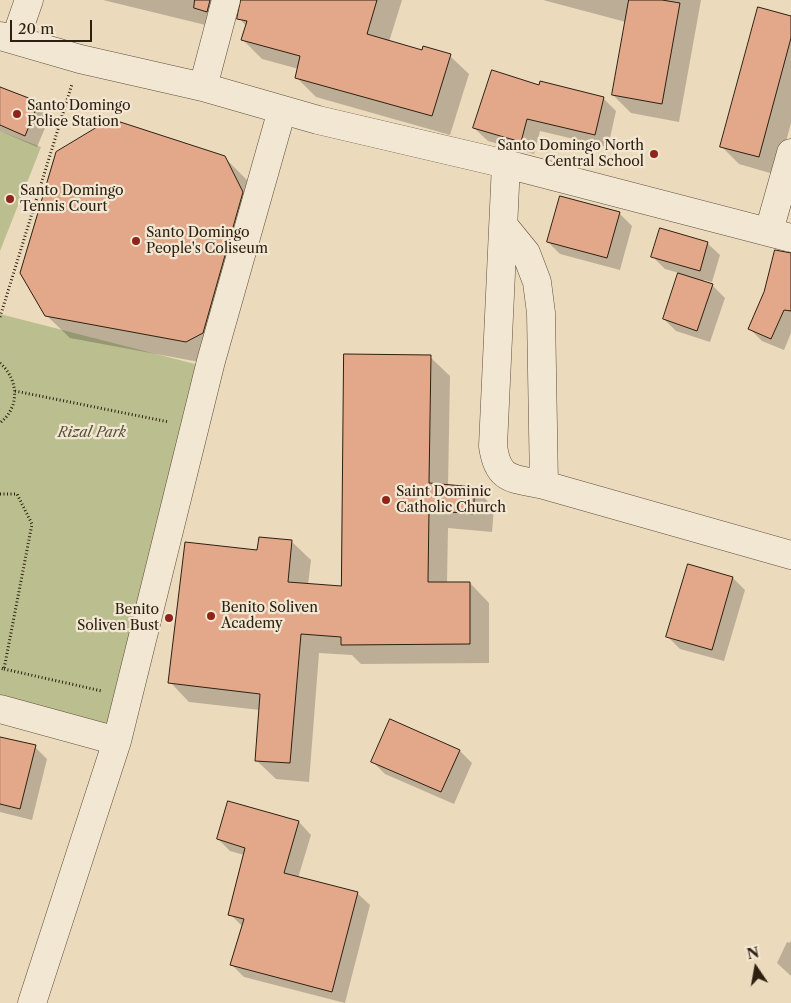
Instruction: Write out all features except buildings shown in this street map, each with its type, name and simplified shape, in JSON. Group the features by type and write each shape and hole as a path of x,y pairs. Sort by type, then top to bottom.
{"street":[{"path":"6,38 17,0"},
{"path":"6,38 29,0"},
{"path":"203,87 226,0"},
{"path":"6,38 80,59 203,87 282,110 506,164 780,235 791,153"},
{"path":"32,1003 117,741 211,361 282,110"},
{"path":"506,164 493,446 496,463 500,471 513,478 544,484 791,556"},
{"path":"504,226 526,253 537,282 541,313 544,484"},
{"path":"0,708 117,741"}],"path":[{"path":"0,317 80,59"},
{"path":"0,363 7,369 13,380 15,391 14,403 10,414 0,423"},
{"path":"15,391 172,422"},
{"path":"0,494 17,494 32,524 2,669 109,693"}],"green space":[{"name":"Santo Domingo Tennis Court","path":"0,131 41,147 0,251"},
{"name":"Rizal Park","path":"0,314 203,366 111,728 0,696"}],"place":[{"name":"Santo Domingo Police Station","path":"17,114"},
{"name":"Santo Domingo North Central School","path":"654,154"},
{"name":"Santo Domingo Tennis Court","path":"10,199"},
{"name":"Santo Domingo People's Coliseum","path":"136,241"},
{"name":"Saint Dominic Catholic Church","path":"386,500"},
{"name":"Benito Soliven Academy","path":"211,616"},
{"name":"Benito Soliven Bust","path":"169,618"}]}
